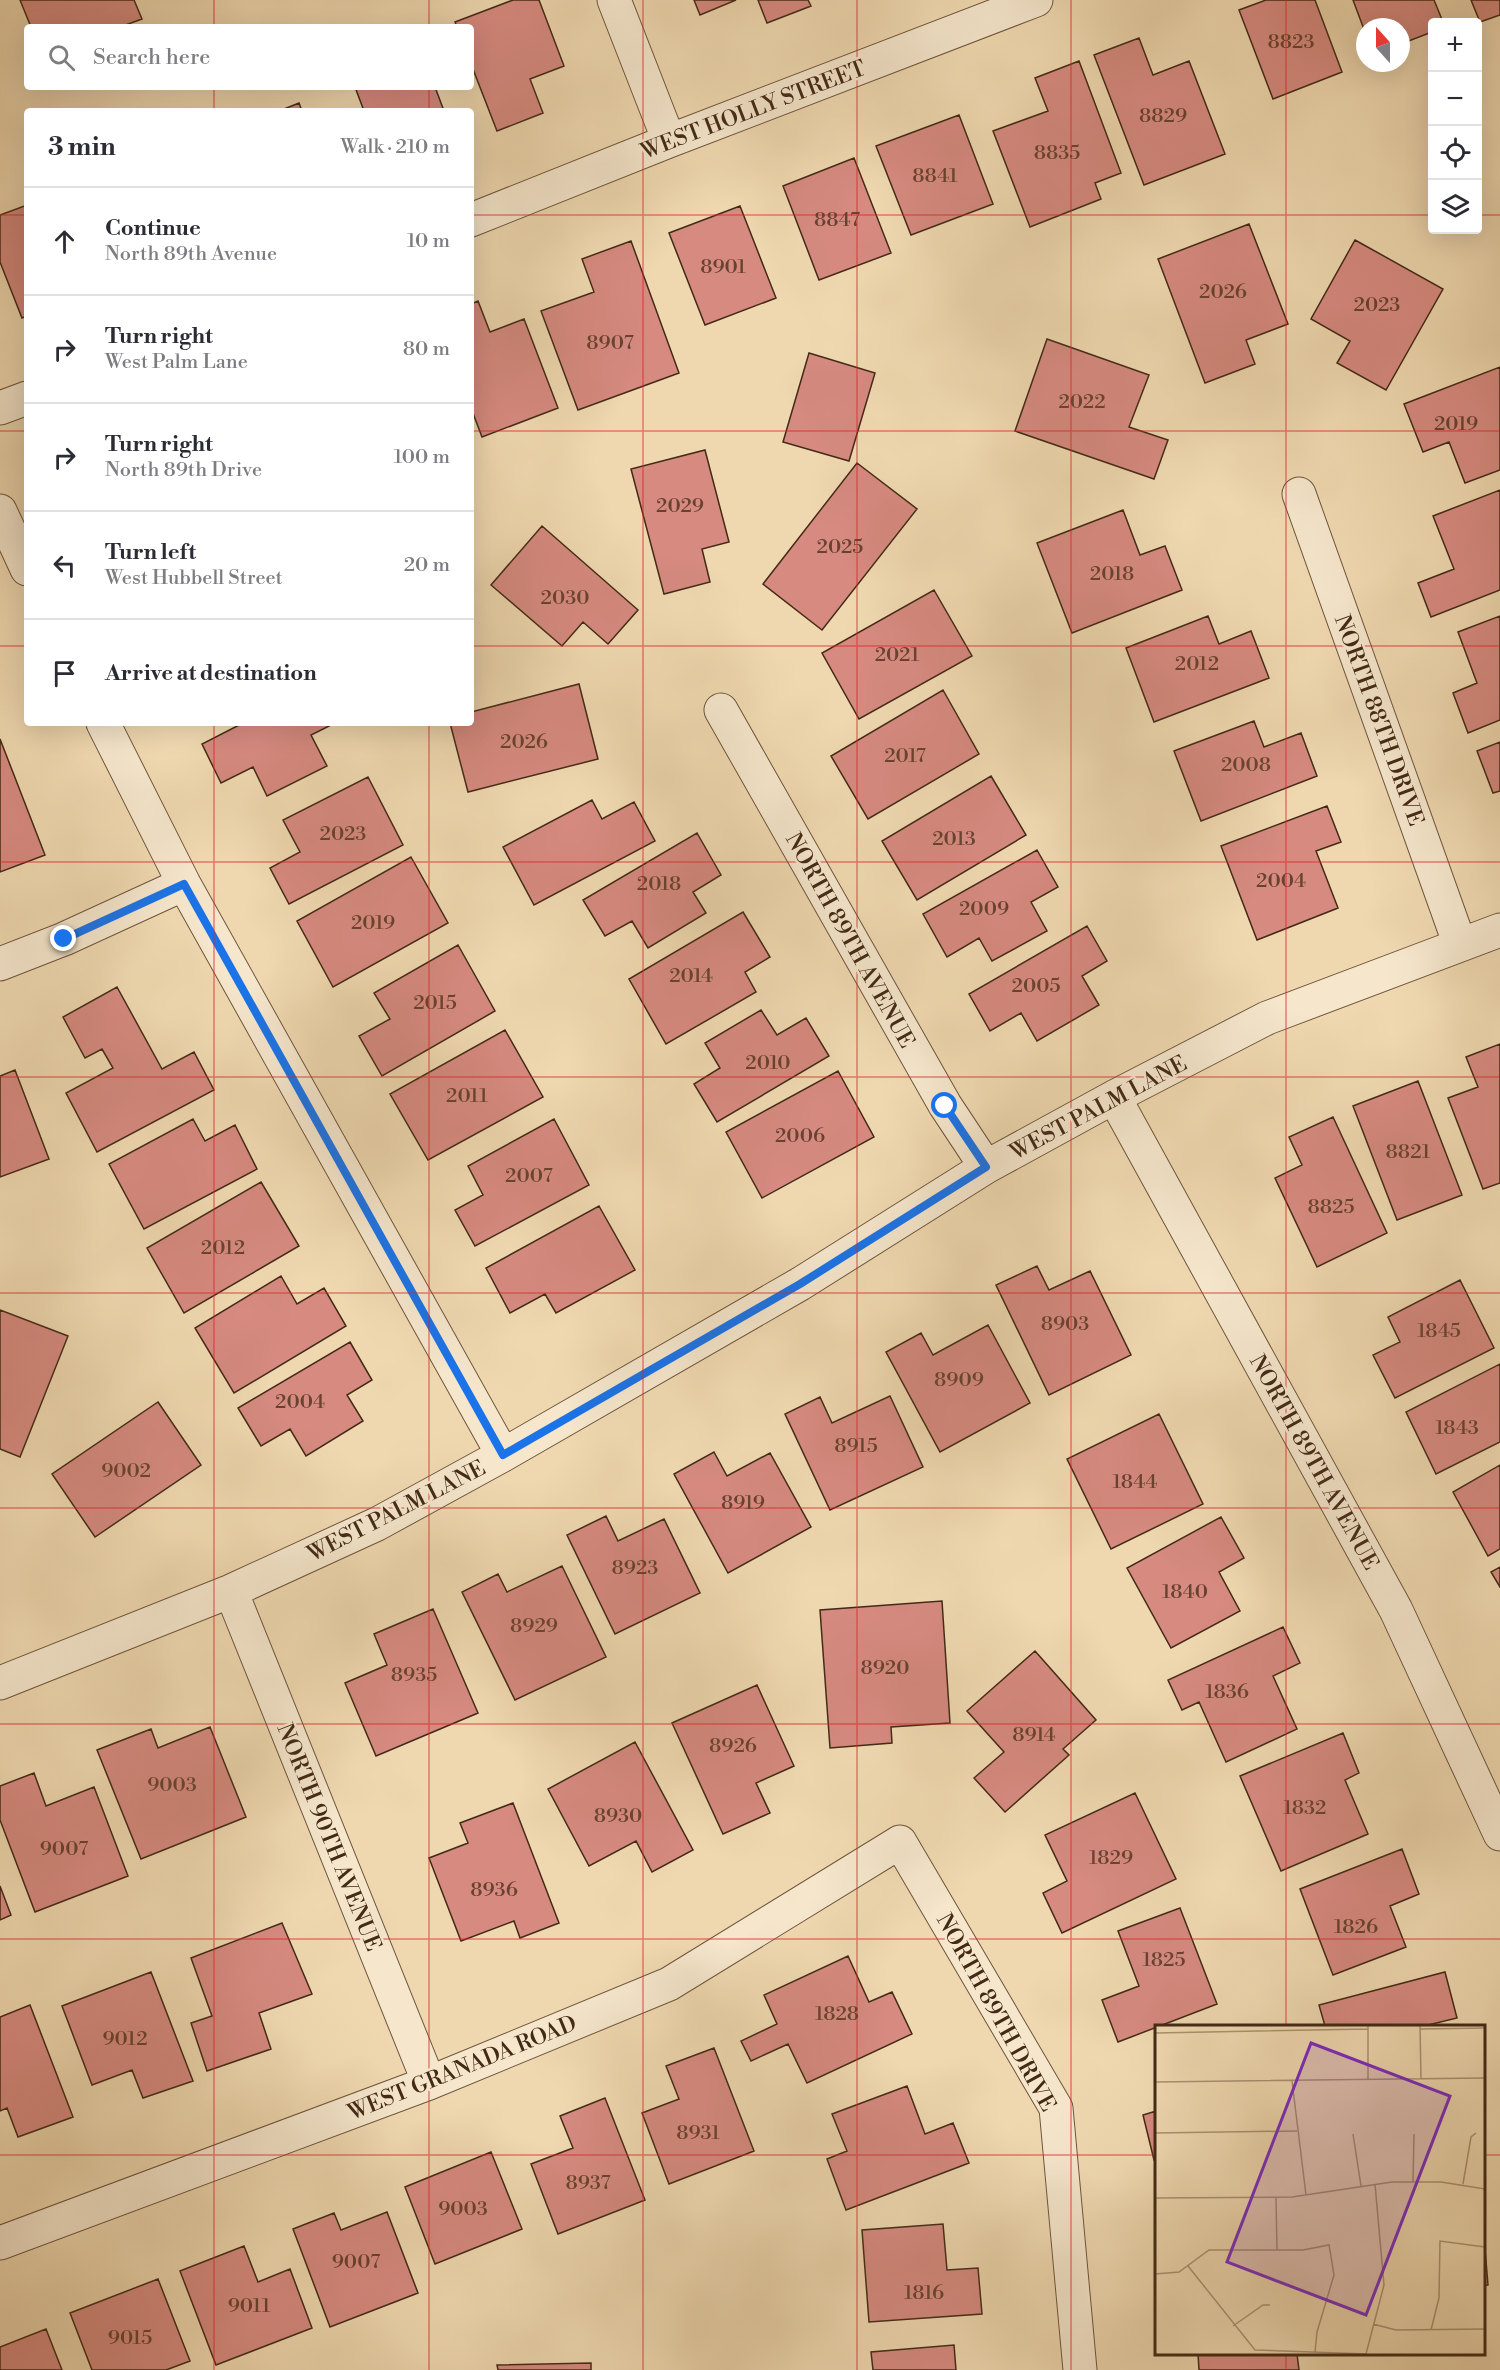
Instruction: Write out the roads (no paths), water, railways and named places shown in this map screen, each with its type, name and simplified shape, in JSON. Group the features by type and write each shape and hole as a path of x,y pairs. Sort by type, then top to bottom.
{"street":[{"path":"614,0 669,141"},
{"name":"WEST HOLLY STREET","path":"474,219 1036,0"},
{"path":"0,408 24,399"},
{"name":"NORTH 88TH DRIVE","path":"1299,494 1460,945"},
{"path":"0,511 24,563"},
{"name":"NORTH 89TH AVENUE","path":"721,710 945,1106 986,1167"},
{"path":"105,726 184,884 503,1455"},
{"path":"0,964 64,939 184,884"},
{"name":"WEST PALM LANE","path":"3,1674 231,1591 377,1524 503,1455 800,1284 986,1167 1114,1097 1267,1018 1500,930"},
{"name":"NORTH 89TH AVENUE","path":"1114,1097 1396,1610 1500,1834"},
{"name":"NORTH 90TH AVENUE","path":"231,1591 429,2083"},
{"name":"WEST GRANADA ROAD","path":"0,2242 429,2083 669,1984 900,1842"},
{"name":"NORTH 89TH DRIVE","path":"900,1842 1056,2108 1080,2370"}]}
